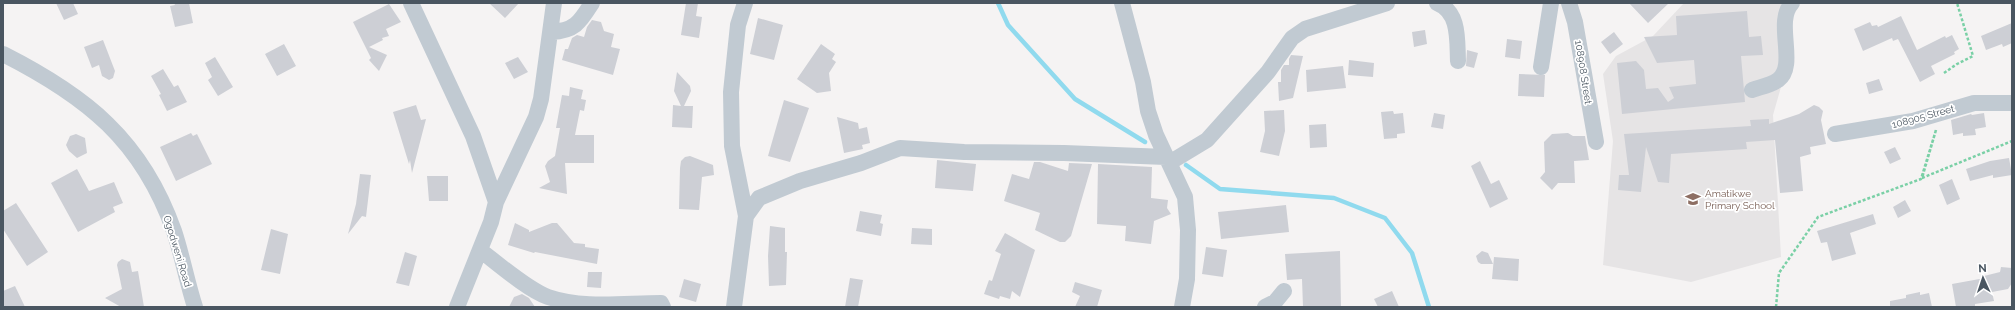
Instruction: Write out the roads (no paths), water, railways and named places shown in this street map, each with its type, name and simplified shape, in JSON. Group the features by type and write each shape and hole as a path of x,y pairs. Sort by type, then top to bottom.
{"street":[{"path":"411,3 473,136 496,202"},
{"path":"457,307 491,222 496,202 536,118 541,99 554,3"},
{"path":"551,32 564,31 571,28 581,20 592,3"},
{"path":"734,307 746,216 732,146 731,92 738,25 745,3"},
{"path":"1122,3 1139,67 1148,111 1185,197 1188,230 1187,279 1182,307"},
{"path":"746,216 759,198 782,188 861,163 900,148 964,152 1064,153 1168,160 1207,140 1268,72 1292,38 1305,29 1387,3"},
{"path":"1437,3 1443,6 1454,21 1458,61"},
{"path":"1541,67 1551,3"},
{"name":"108908 Street","path":"1569,3 1577,30 1596,142"},
{"path":"1752,90 1778,80 1784,74 1786,65 1785,13 1792,3"},
{"name":"Ogodweni Road","path":"3,54 80,99 106,122 129,146 156,188 165,208 174,231 195,307"},
{"name":"108905 Street","path":"1835,134 1913,121 1974,103 2012,103"},
{"path":"480,250 513,275 547,296 576,303 661,303 663,307"},
{"path":"1265,307 1275,302 1284,291"}],"waterway":[{"path":"998,3 1008,25 1075,99 1145,142"},
{"path":"1186,165 1220,189 1334,198 1385,218 1412,253 1429,307"}],"place":[{"name":"Amatikwe Primary School","path":"1693,199"}]}
